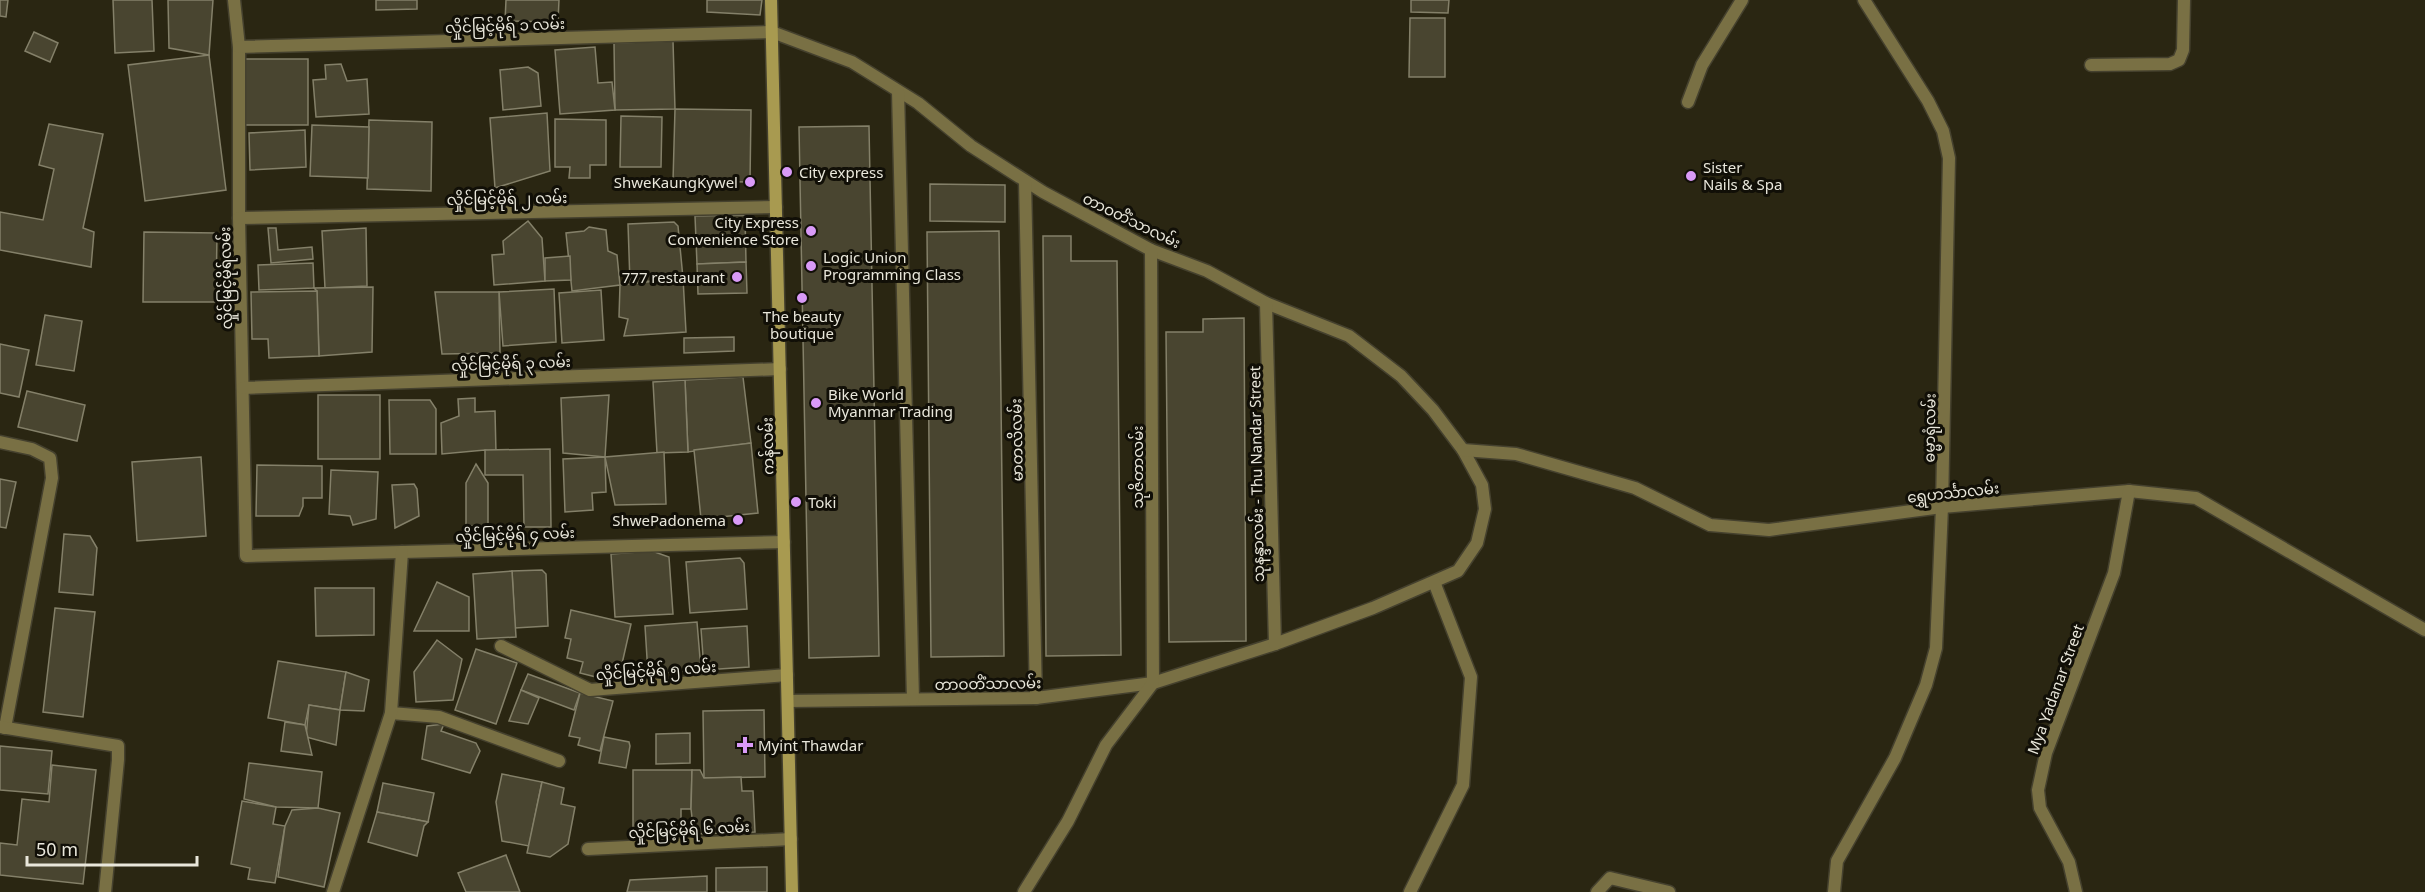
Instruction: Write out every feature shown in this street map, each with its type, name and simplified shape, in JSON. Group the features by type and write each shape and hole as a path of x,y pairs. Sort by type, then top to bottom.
{"main road":[{"name":"ကန်လမ်း","path":"771,0 792,892"}],"street":[{"name":"လှိုင်မြင့်မိုရ်လမ်း","path":"234,0 239,47 239,218 246,556"},
{"path":"1688,102 1702,65 1742,0"},
{"name":"ဓမ္မာရုံလမ်း","path":"1834,892 1837,861 1895,758 1926,685 1936,648 1942,507 1949,158 1943,131 1928,101 1864,0"},
{"path":"2091,64 2170,64 2179,60 2183,51 2184,0"},
{"name":"လှိုင်မြင့်မိုရ် ၁ လမ်း","path":"239,47 772,32"},
{"name":"တာဝတိံသာလမ်း","path":"772,32 852,62 918,103 971,146 1025,181 1151,250 1207,271 1266,303 1349,336 1401,376 1433,410 1463,450 1482,485 1485,509 1477,543 1458,571 1374,608 1275,644 1153,683 1036,698 788,701"},
{"path":"898,92 913,699"},
{"name":"မာတလိလမ်း","path":"1025,181 1036,698"},
{"name":"လှိုင်မြင့်မိုရ် ၂ လမ်း","path":"239,218 776,207"},
{"name":"သုဇိတာလမ်း","path":"1151,250 1153,683"},
{"name":"သုနန္ဒာလမ်း - Thu Nandar Street","path":"1266,303 1275,644"},
{"name":"လှိုင်မြင့်မိုရ် ၃ လမ်း","path":"243,388 780,369"},
{"path":"0,442 32,449 50,458 52,478 3,728 118,746 105,892"},
{"name":"ရွှေဟင်္သာလမ်း","path":"1463,450 1516,453 1635,488 1710,525 1769,530 1942,507 2129,491 2196,498 2425,630"},
{"name":"Mya Yadanar Street","path":"2076,892 2069,862 2040,808 2038,790 2046,753 2114,573 2129,491"},
{"name":"လှိုင်မြင့်မိုရ် ၄ လမ်း","path":"246,556 784,542"},
{"path":"333,892 390,713 402,552"},
{"path":"1410,892 1463,784 1471,677 1434,582"},
{"name":"လှိုင်မြင့်မိုရ် ၅ လမ်း","path":"501,646 590,690 787,675"},
{"path":"1024,892 1068,821 1106,745 1153,683"},
{"path":"390,713 439,717 559,761"},
{"name":"လှိုင်မြင့်မိုရ် ၆ လမ်း","path":"588,849 791,839"},
{"path":"1597,892 1610,878 1669,892"}],"building":[{"path":"0,0 8,0 6,17 0,16"},
{"path":"113,0 152,0 154,51 115,53"},
{"path":"168,0 213,0 209,55 169,48"},
{"path":"376,0 417,0 417,9 376,10"},
{"path":"506,0 559,0 558,22 505,21"},
{"path":"707,0 762,0 760,15 707,12"},
{"path":"1411,0 1449,0 1448,13 1411,12"},
{"path":"1410,18 1445,18 1445,77 1409,77"},
{"path":"34,32 58,43 50,62 25,51"},
{"path":"673,41 675,109 615,110 614,43"},
{"path":"595,47 598,83 612,82 615,110 560,114 555,50"},
{"path":"209,55 226,190 145,201 128,65"},
{"path":"241,59 308,59 308,125 241,125"},
{"path":"341,64 347,81 367,79 369,114 316,117 313,80 326,79 325,65"},
{"path":"528,67 538,73 541,106 503,110 500,70"},
{"path":"675,109 751,110 750,182 673,181"},
{"path":"547,113 550,171 495,188 490,118"},
{"path":"621,116 662,117 661,167 620,167"},
{"path":"555,119 606,120 606,165 590,165 590,178 569,178 570,167 555,167"},
{"path":"369,120 432,122 431,191 367,189"},
{"path":"49,124 103,134 83,228 94,232 91,267 0,250 0,212 43,220 54,169 39,165"},
{"path":"312,125 369,127 368,178 310,176"},
{"path":"869,126 879,656 809,658 799,127"},
{"path":"305,130 306,167 250,170 249,133"},
{"path":"930,184 1005,185 1005,222 930,221"},
{"path":"745,215 746,262 697,264 695,216"},
{"path":"528,221 542,238 545,281 494,285 492,255 504,254 503,241"},
{"path":"674,222 678,226 683,278 630,283 628,224"},
{"path":"589,227 606,230 608,251 617,255 620,285 572,291 566,233 584,231"},
{"path":"268,228 276,228 278,250 312,247 313,259 271,263"},
{"path":"366,228 367,286 325,288 322,231"},
{"path":"999,231 1004,656 931,657 927,232"},
{"path":"144,232 217,233 216,302 143,302"},
{"path":"1043,236 1071,236 1071,261 1117,261 1121,655 1046,656"},
{"path":"570,256 571,280 545,281 545,258"},
{"path":"746,262 747,293 698,294 697,264"},
{"path":"313,263 314,288 259,290 258,265"},
{"path":"683,278 686,332 624,336 628,319 619,317 620,285"},
{"path":"373,287 372,352 319,356 317,291 314,288"},
{"path":"554,289 556,342 503,346 499,292"},
{"path":"601,290 604,340 562,343 559,293"},
{"path":"317,291 319,356 269,358 268,339 252,339 251,292"},
{"path":"435,292 499,292 500,353 442,354"},
{"path":"45,315 82,321 74,371 36,365"},
{"path":"1244,318 1246,641 1169,642 1166,332 1203,332 1203,319"},
{"path":"734,337 734,351 684,353 684,338"},
{"path":"0,344 29,350 19,397 0,393"},
{"path":"743,377 751,443 688,452 685,380"},
{"path":"685,380 688,452 657,453 653,382"},
{"path":"27,391 85,405 77,441 18,427"},
{"path":"318,395 380,395 380,459 318,459"},
{"path":"609,395 605,457 563,453 561,398"},
{"path":"475,398 475,412 495,411 496,453 485,450 442,454 441,423 459,416 458,399"},
{"path":"389,400 430,400 436,409 436,454 390,454"},
{"path":"751,443 758,513 701,519 694,450"},
{"path":"550,449 551,527 524,527 523,475 485,475 485,450"},
{"path":"664,452 666,504 615,505 605,457"},
{"path":"201,457 206,536 137,541 132,462"},
{"path":"605,457 606,492 592,493 593,510 565,512 563,459"},
{"path":"476,464 488,483 488,526 466,526 466,483"},
{"path":"257,465 322,466 322,498 303,498 299,516 256,516"},
{"path":"331,470 378,472 376,519 353,525 350,516 329,514"},
{"path":"0,479 16,482 6,528 0,527"},
{"path":"414,484 417,489 419,516 395,528 392,485"},
{"path":"64,534 90,536 97,548 93,595 59,592"},
{"path":"652,551 669,557 673,614 615,617 611,554"},
{"path":"740,558 744,563 747,609 690,613 686,562"},
{"path":"542,570 546,574 548,626 515,628 512,571"},
{"path":"512,571 516,637 477,639 473,574"},
{"path":"437,582 469,597 469,631 414,631"},
{"path":"315,588 374,588 374,635 316,636"},
{"path":"55,608 95,612 83,717 43,712"},
{"path":"571,610 631,624 619,677 605,674 604,679 580,673 583,662 567,658 571,639 565,638"},
{"path":"697,622 701,670 648,674 645,626"},
{"path":"747,626 749,667 704,670 701,629"},
{"path":"437,640 462,659 453,700 416,702 414,672"},
{"path":"476,649 517,663 496,724 455,710"},
{"path":"278,661 346,672 340,710 309,705 305,725 268,718"},
{"path":"346,672 369,680 364,711 340,710"},
{"path":"528,674 580,693 574,710 521,690"},
{"path":"521,690 539,698 528,724 509,721"},
{"path":"580,693 613,701 600,751 578,745 580,738 569,736"},
{"path":"309,705 340,710 336,745 306,737"},
{"path":"764,710 765,777 704,778 703,711"},
{"path":"285,722 305,725 312,755 281,751"},
{"path":"444,724 441,731 476,743 480,751 470,773 422,759 427,726"},
{"path":"690,733 690,763 656,764 656,734"},
{"path":"604,737 629,742 626,768 599,763"},
{"path":"0,746 52,751 48,794 0,790"},
{"path":"249,763 322,772 318,808 276,807 244,799"},
{"path":"52,765 96,770 83,884 0,875 0,843 17,845 22,799 49,802"},
{"path":"633,770 692,770 691,809 681,809 681,835 660,834 660,820 633,831"},
{"path":"692,770 700,770 704,778 741,777 742,791 753,791 755,832 694,834 691,809"},
{"path":"502,774 542,782 529,846 502,841 496,802"},
{"path":"542,782 564,788 561,804 575,807 568,844 550,857 527,853"},
{"path":"383,783 434,793 428,822 377,812"},
{"path":"242,801 276,807 273,824 285,826 275,883 248,879 250,868 231,864"},
{"path":"318,808 340,813 324,887 278,877 285,826 292,810"},
{"path":"377,812 428,822 424,826 417,856 368,842"},
{"path":"506,855 520,892 466,892 458,873"},
{"path":"767,867 767,892 716,892 716,868"},
{"path":"707,876 707,892 627,892 630,880"}],"place":[{"name":"City express","path":"787,172"},
{"name":"Sister Nails & Spa","path":"1691,176"},
{"name":"ShweKaungKywel","path":"750,182"},
{"name":"City Express Convenience Store","path":"811,231"},
{"name":"Logic Union Programming Class","path":"811,266"},
{"name":"777 restaurant","path":"737,277"},
{"name":"The beauty boutique","path":"802,298"},
{"name":"Bike World Myanmar Trading","path":"816,403"},
{"name":"Toki","path":"796,502"},
{"name":"ShwePadonema","path":"738,520"},
{"name":"Myint Thawdar","path":"745,745"}]}
